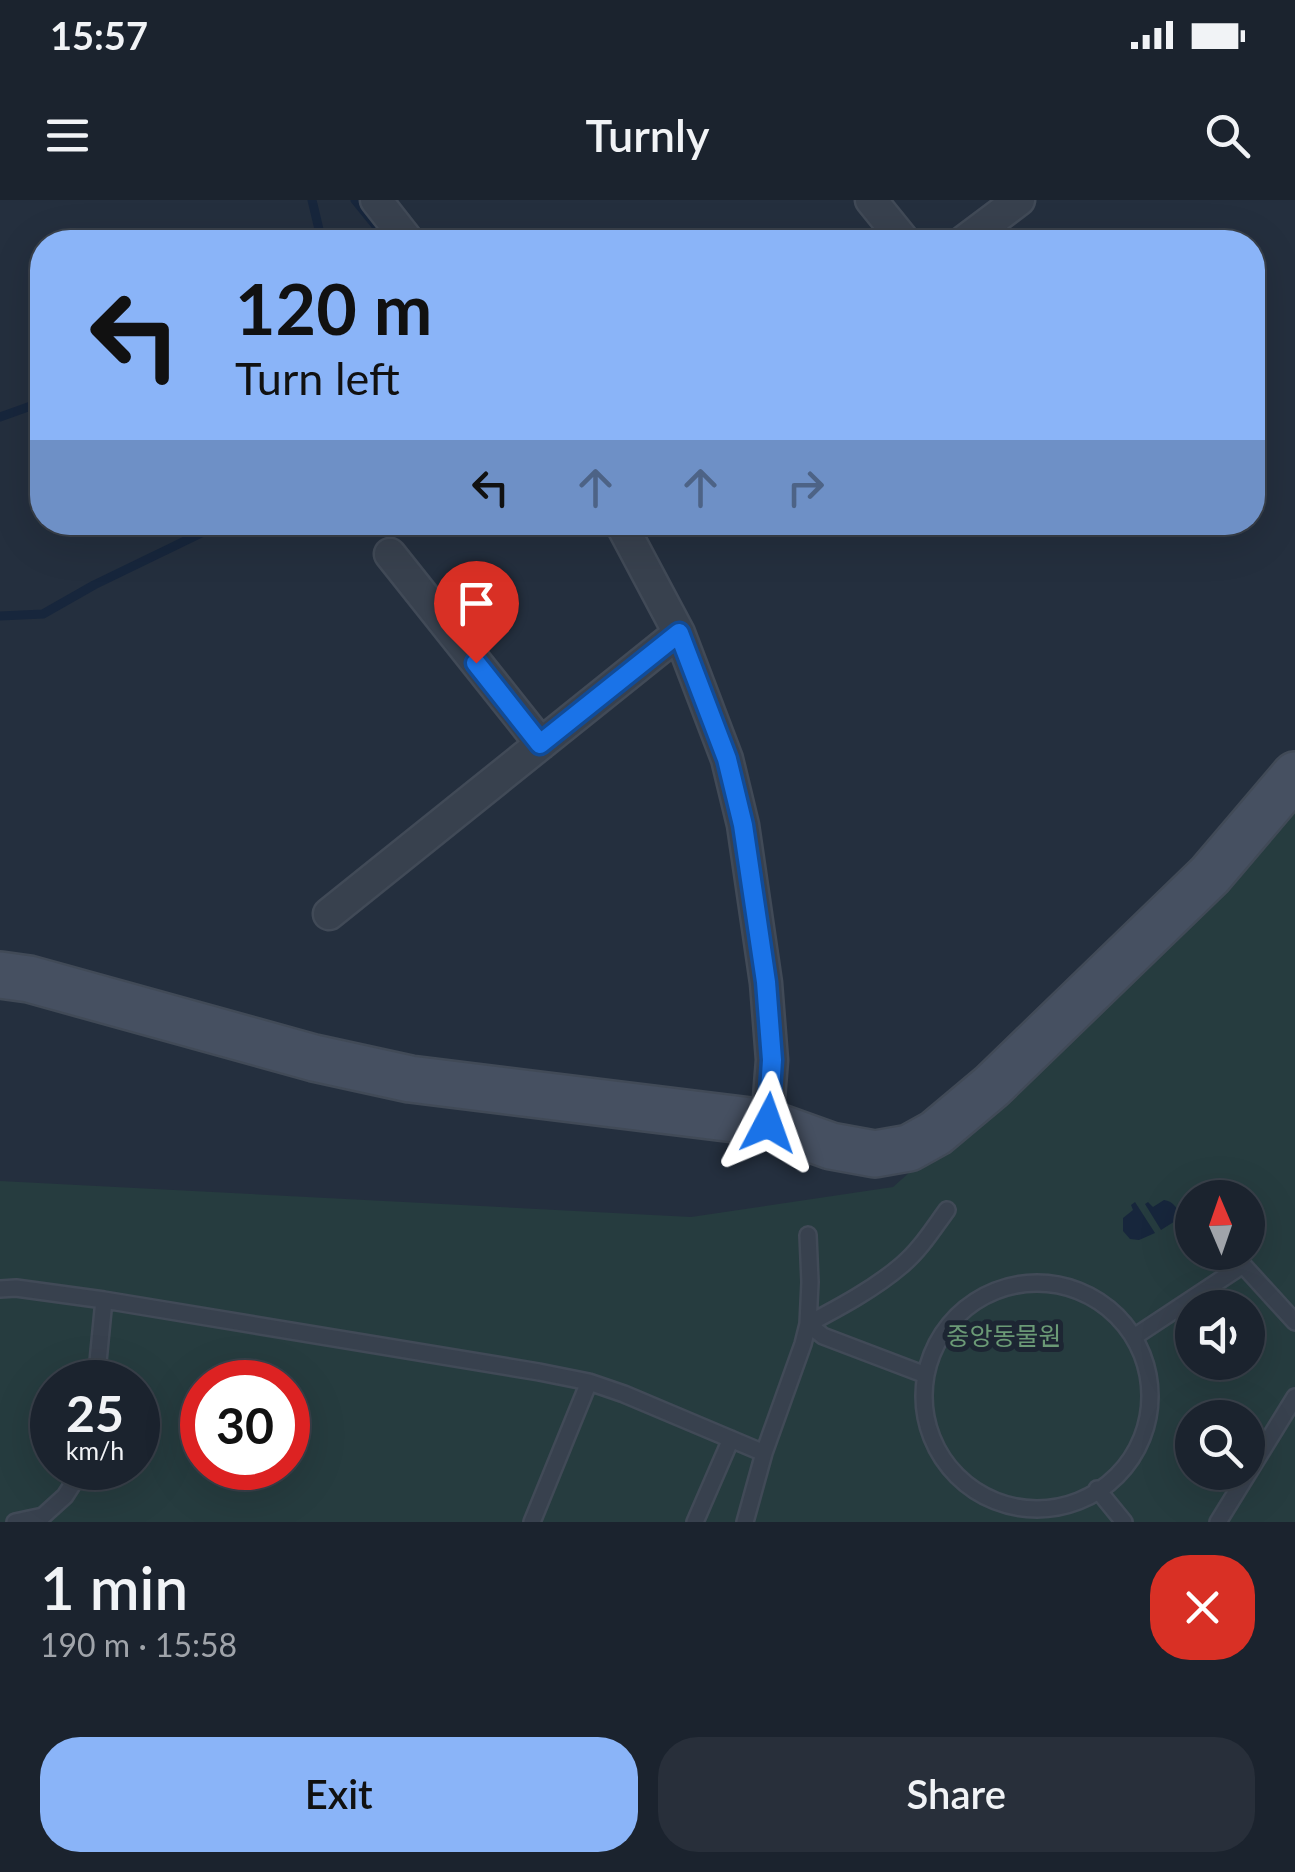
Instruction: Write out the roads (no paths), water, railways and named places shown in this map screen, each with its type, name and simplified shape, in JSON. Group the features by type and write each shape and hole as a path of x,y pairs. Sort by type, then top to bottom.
{"street":[{"path":"376,200 400,230"},
{"path":"871,200 895,230"},
{"path":"979,230 1019,200"},
{"path":"627,535 679,633 727,759 743,825 766,982 772,1060 768,1123"},
{"path":"390,554 540,744"},
{"path":"329,914 679,633"},
{"path":"0,975 29,979 314,1058 410,1079 768,1123 831,1146 875,1154 909,1148 936,1133 992,1086 1210,875 1295,775"}],"lane":[{"path":"808,1324 843,1306 902,1265 947,1210"},
{"path":"745,1522 808,1324 808,1234"},
{"path":"1137,1335 1243,1265 1295,1322"},
{"path":"1038,1282 1075,1288 1094,1296 1137,1335 1148,1367 1148,1418 1140,1445 1115,1478 1084,1498 1045,1510 1002,1503 984,1496 958,1476 936,1448 923,1396 922,1374 951,1321 982,1298 1038,1282"},
{"path":"0,1289 104,1300 588,1382 764,1453"},
{"path":"98,1360 104,1300"},
{"path":"808,1324 823,1336 922,1374"},
{"path":"532,1522 588,1382"},
{"path":"1218,1522 1295,1397"},
{"path":"695,1522 731,1439"},
{"path":"1097,1489 1124,1522"},
{"path":"15,1522 43,1516 69,1490"}],"water":[{"path":"1164,1200 1170,1202 1175,1206 1175,1221 1161,1230 1145,1204 1153,1207"},
{"path":"1135,1202 1155,1233 1139,1240 1130,1239 1123,1231 1123,1218 1133,1210 1131,1205"}],"waterway":[{"path":"312,200 319,230"},
{"path":"355,200 379,230"},
{"path":"0,417 30,406"},
{"path":"0,616 43,614 197,535"}],"park label":[{"name":"중앙동물원","path":"1004,1336"}]}
